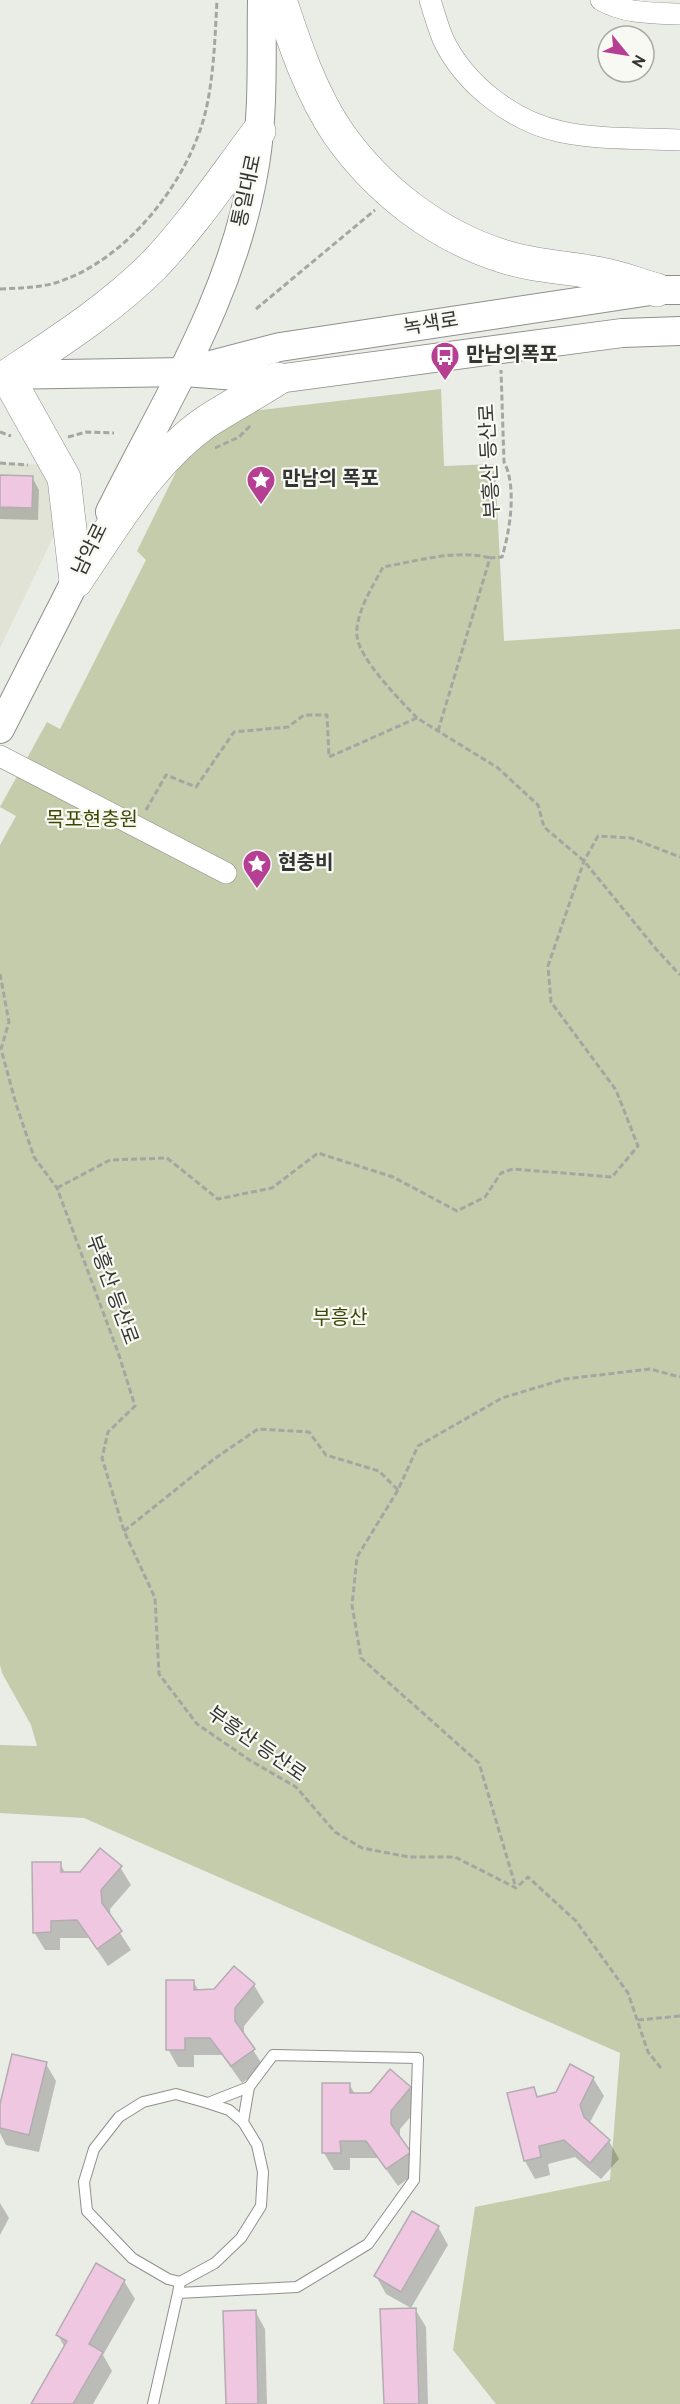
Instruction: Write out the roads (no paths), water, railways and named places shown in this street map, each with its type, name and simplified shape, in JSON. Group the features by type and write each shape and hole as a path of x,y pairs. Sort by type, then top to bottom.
{"main road":[{"name":"통일대로","path":"184,372 229,268 249,196 259,131 262,0"},
{"path":"280,0 299,58 338,132 366,166 394,194 430,224 502,256 535,265 601,274 669,290"},
{"path":"76,581 64,478 3,376 77,330 121,295 153,265 186,229 259,131"},
{"name":"녹색로","path":"184,372 280,347 669,290"},
{"name":"녹색로","path":"3,376 184,372 277,379 622,333 680,331"},
{"name":"남악로","path":"0,729 145,441 184,372"},
{"path":"76,581 144,482 176,449 205,423 277,379"}],"street":[{"path":"430,0 443,39 453,56 482,88 508,110 542,127 567,133 680,140"},
{"path":"601,0 620,9 642,13 680,14"},
{"path":"0,756 226,873"}],"lane":[{"path":"153,2404 179,2287 215,2264 241,2238 261,2206 263,2172 257,2145 243,2122 229,2110 177,2094 142,2102 118,2117 94,2149 84,2182 87,2211 132,2258 168,2278 179,2287 297,2287 368,2244 414,2180 418,2058 273,2055 249,2087 243,2122"},
{"path":"208,2103 249,2087"}],"place":[{"name":"만남의폭포","path":"445,382"},
{"name":"만남의 폭포","path":"261,506"},
{"name":"현충비","path":"257,890"}],"park label":[{"name":"목포현충원","path":"92,821"},
{"name":"부흥산","path":"340,1319"}]}
